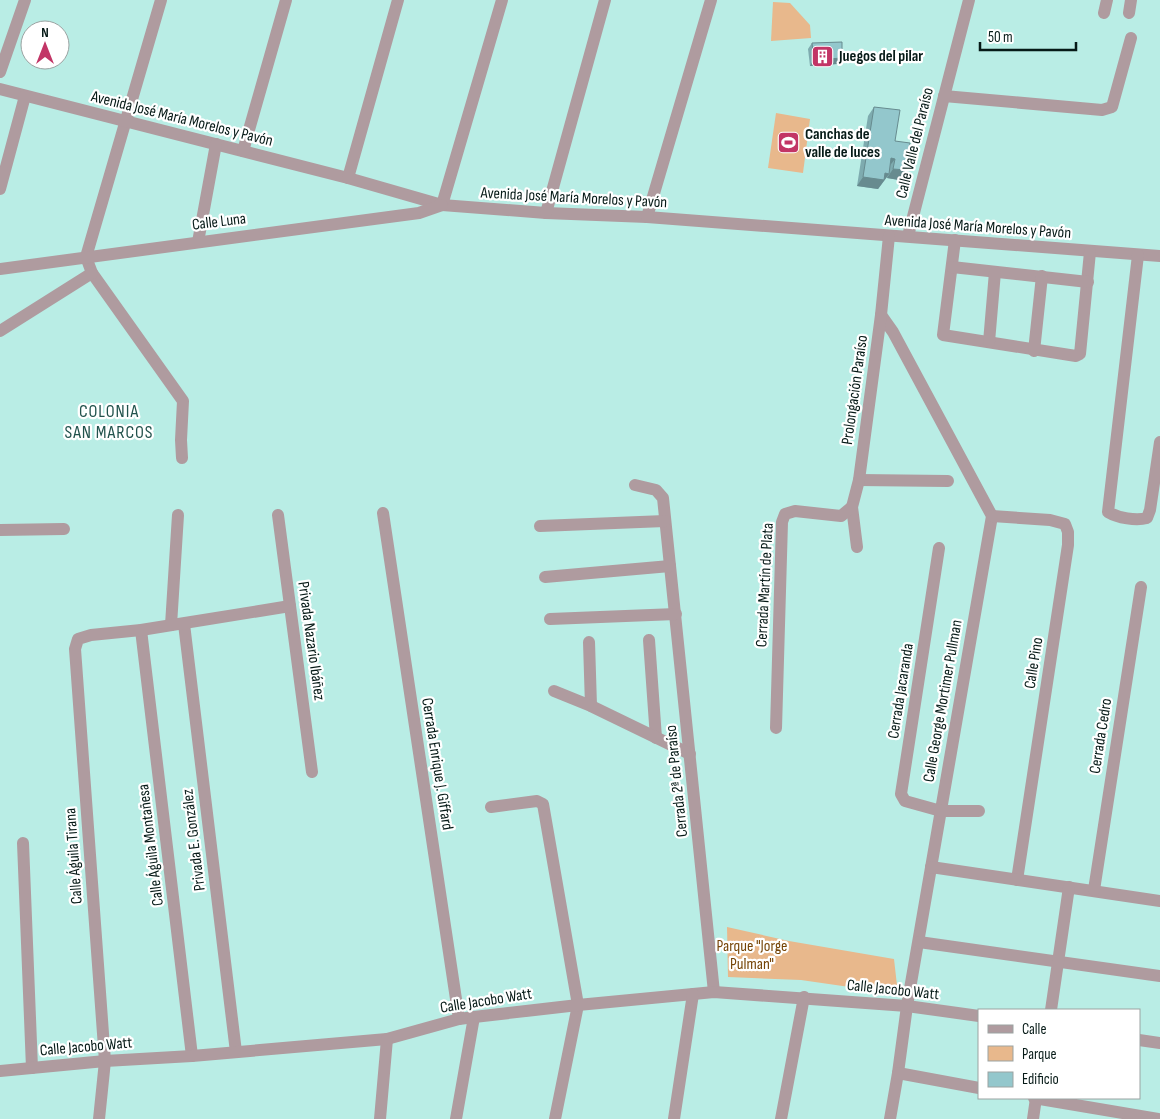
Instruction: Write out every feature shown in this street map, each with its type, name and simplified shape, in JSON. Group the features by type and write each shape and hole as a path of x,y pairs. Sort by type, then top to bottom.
{"street":[{"path":"0,72 24,0"},
{"path":"161,0 86,257 92,274 183,401 182,458"},
{"path":"243,151 286,0"},
{"path":"348,178 398,0"},
{"path":"442,205 502,0"},
{"path":"546,214 605,0"},
{"path":"647,217 711,0"},
{"name":"Calle Valle del Paraíso","path":"908,236 969,0"},
{"path":"1104,13 1107,0"},
{"path":"1129,13 1131,0"},
{"path":"944,96 1102,110 1112,107 1131,38"},
{"name":"Avenida José María Morelos y Pavón","path":"0,89 348,178 442,205 546,214 647,217 1160,256"},
{"path":"0,189 25,96"},
{"path":"198,242 216,144"},
{"name":"Calle Luna","path":"0,269 419,213 442,205"},
{"name":"Prolongación Paraíso","path":"858,547 852,507 860,480 889,236"},
{"path":"955,240 943,335 1076,356 1080,354 1090,252"},
{"path":"1138,255 1108,512 1114,516 1140,520 1147,518 1150,510 1160,442"},
{"path":"952,267 1088,282"},
{"path":"989,342 995,272"},
{"path":"0,332 92,274"},
{"path":"1034,350 1042,276"},
{"path":"881,315 893,332 992,516"},
{"path":"860,480 948,482"},
{"name":"Cerrada 2ª de Paraíso","path":"635,485 656,490 663,498 714,992"},
{"name":"Cerrada Martín de Plata","path":"776,728 782,522 785,514 795,512 841,516 852,507"},
{"name":"Cerrada Enrique J. Giffard","path":"383,513 459,1019"},
{"name":"Privada E. González","path":"178,515 177,624 236,1052"},
{"name":"Privada Nazario Ibáñez","path":"278,515 312,772"},
{"name":"Calle George Mortimer Pullman","path":"890,1119 907,1006 992,516"},
{"name":"Calle Pino","path":"992,516 1050,520 1065,524 1068,532 1068,545 1017,880"},
{"path":"540,526 665,521"},
{"path":"0,530 64,529"},
{"name":"Cerrada Jacaranda","path":"939,548 901,794 905,801 941,811 979,811"},
{"path":"545,577 670,566"},
{"name":"Cerrada Cedro","path":"1094,890 1141,587"},
{"path":"142,630 290,606"},
{"path":"550,619 676,614"},
{"name":"Calle Águila Tirana","path":"99,1119 105,1061 75,649 78,639 91,634 142,630"},
{"name":"Calle Águila Montañesa","path":"142,630 192,1056"},
{"path":"648,640 656,738"},
{"path":"590,642 591,706"},
{"path":"554,691 591,706 690,754"},
{"path":"491,807 537,801 543,804 578,1005 555,1119"},
{"path":"23,843 32,1068"},
{"path":"931,867 1160,901"},
{"path":"1051,1009 1069,887"},
{"path":"919,942 1160,976"},
{"name":"Calle Jacobo Watt","path":"0,1071 387,1039 459,1019 714,992 804,997 907,1006 978,1016"},
{"path":"674,1119 693,994"},
{"path":"781,1119 804,997"},
{"path":"456,1119 474,1017"},
{"path":"380,1119 387,1039"},
{"path":"1140,1040 1160,1043"},
{"path":"898,1073 978,1088"},
{"path":"1033,1119 1035,1099"},
{"path":"1041,1099 1158,1119"}],"green space":[{"path":"773,2 790,3 810,25 811,38 771,41"},
{"name":"Canchas de valle de luces","path":"776,113 810,119 803,173 768,168"},
{"name":"Parque \"Jorge Pulman\"","path":"727,927 789,941 894,959 898,994 801,980 728,977"}],"building":[{"path":"842,42 842,58 814,60 812,43"},
{"path":"874,107 900,110 895,141 910,143 906,170 893,169 895,159 891,158 889,174 885,173 884,180 863,177"}],"place":[{"name":"Juegos del pilar","path":"823,56"},
{"name":"Canchas de valle de luces","path":"789,143"}],"district":[{"name":"COLONIA SAN MARCOS","path":"109,421"}]}
